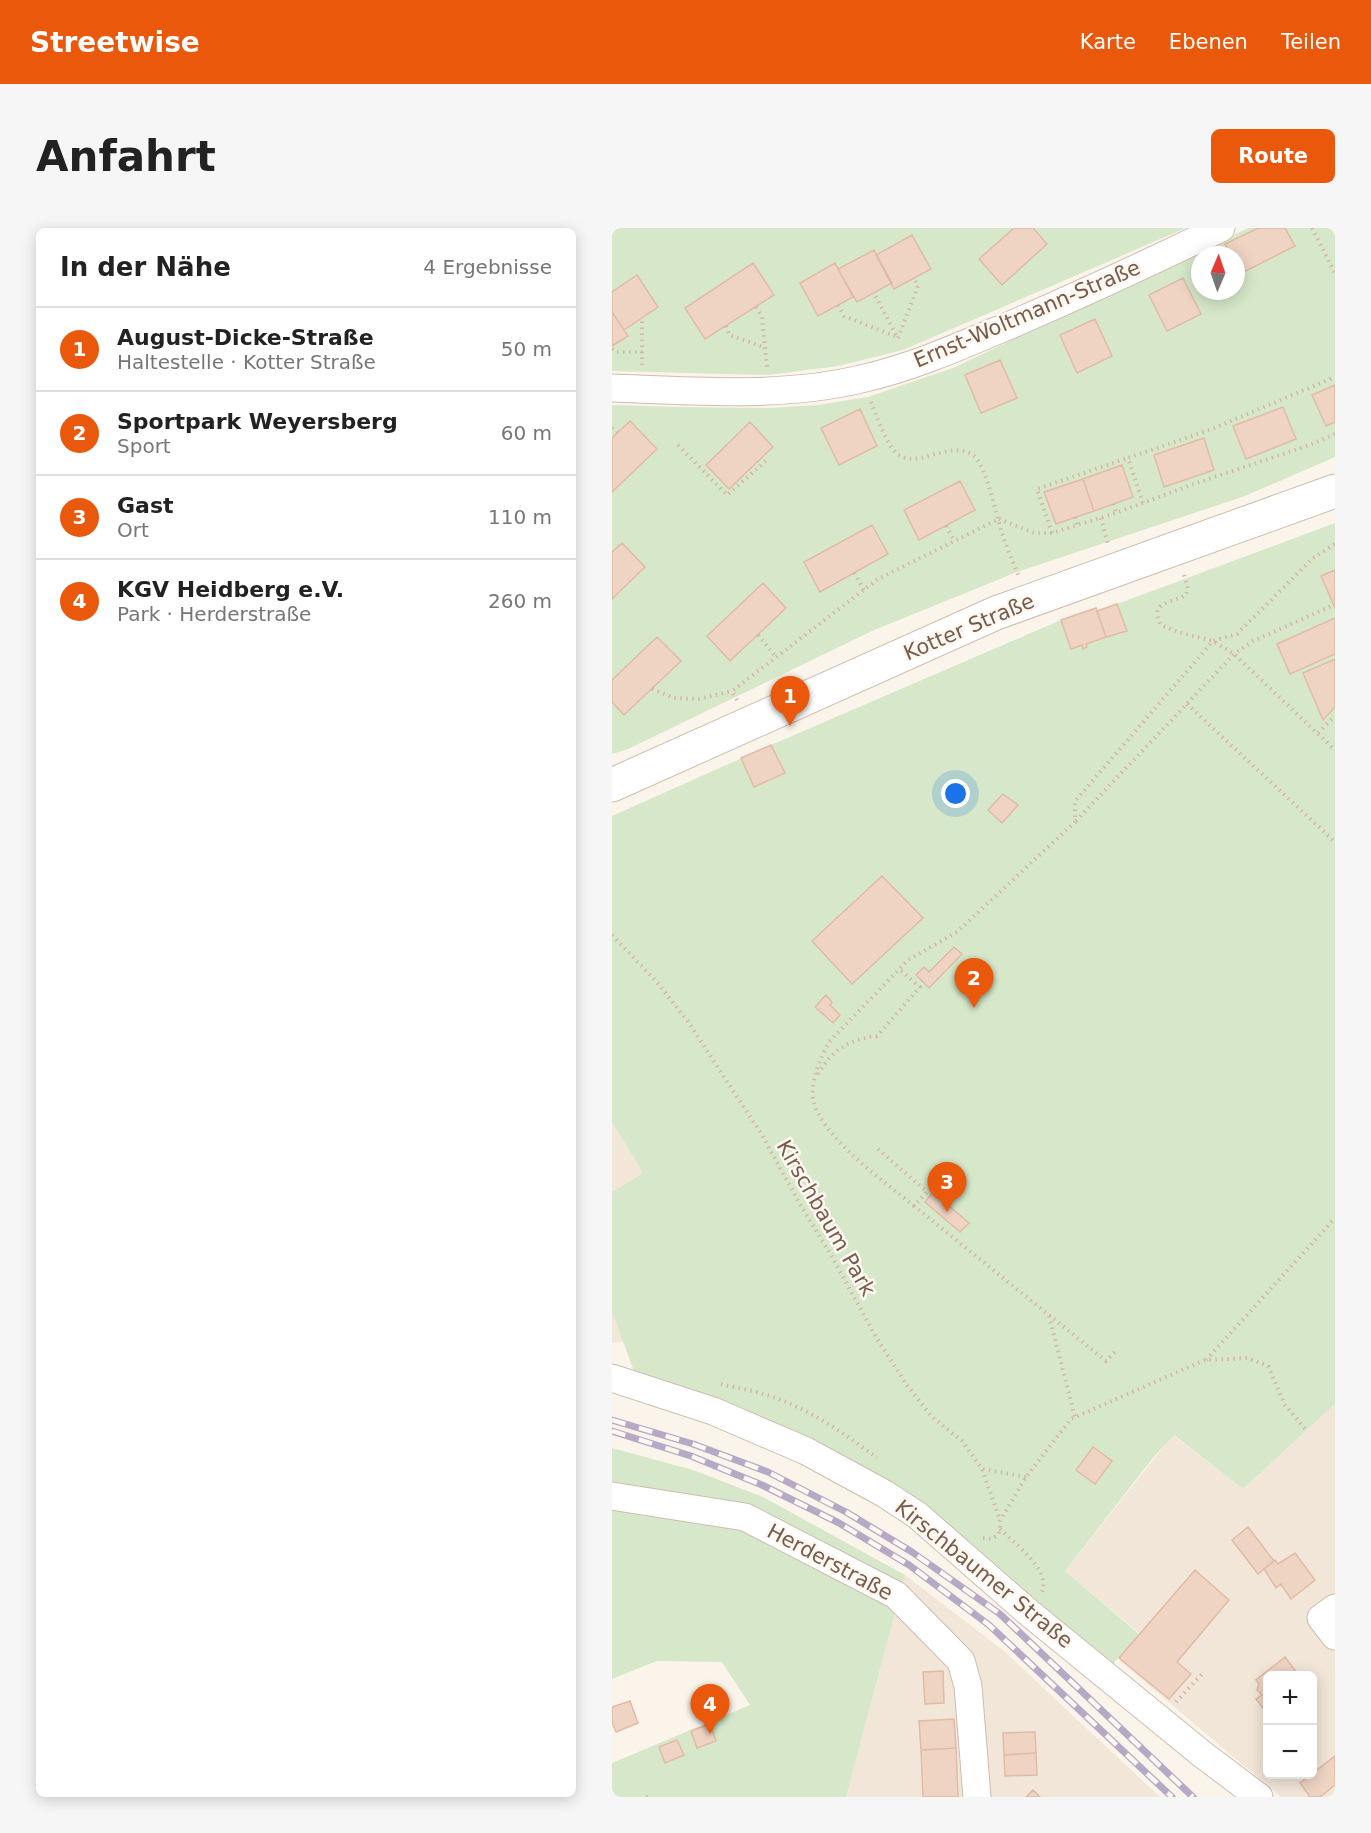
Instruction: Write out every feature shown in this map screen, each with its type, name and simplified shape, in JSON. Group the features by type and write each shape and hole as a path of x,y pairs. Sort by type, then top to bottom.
{"street":[{"name":"Ernst-Woltmann-Straße","path":"612,388 770,391 860,379 944,354 1221,228"},
{"name":"Kotter Straße","path":"612,784 996,613 1335,491"},
{"name":"Kirschbaumer Straße","path":"612,1378 714,1411 806,1451 885,1494 917,1515 1028,1612 1202,1754 1259,1797"},
{"name":"Herderstraße","path":"612,1496 745,1517 896,1595 961,1661 968,1686 977,1797"}],"path":[{"path":"1312,228 1335,273"},
{"path":"897,337 918,286 914,278"},
{"path":"874,293 910,365"},
{"path":"838,305 844,316 897,337"},
{"path":"756,307 762,317 770,391"},
{"path":"641,389 642,318"},
{"path":"726,326 729,335 764,347"},
{"path":"612,349 616,352 642,352"},
{"path":"1052,533 1037,489 1212,429 1335,377"},
{"path":"860,379 891,447 902,456 917,459 951,449 974,456 979,462 1017,572"},
{"path":"612,428 618,433"},
{"path":"652,689 674,698 699,699 732,691 878,579 999,519 1034,533 1052,533 1116,513 1335,434"},
{"path":"678,445 727,495 767,460"},
{"path":"1270,450 1274,456"},
{"path":"1128,458 1143,503"},
{"path":"1189,478 1191,485"},
{"path":"1113,504 1116,513"},
{"path":"1075,517 1077,525"},
{"path":"1101,518 1107,542"},
{"path":"946,526 954,540"},
{"path":"1075,822 1075,801 1214,641 1237,634 1313,558 1335,544"},
{"path":"1183,571 1188,588 1186,595 1160,606 1158,610 1161,625 1214,641 1234,654 1335,750"},
{"path":"854,573 864,590"},
{"path":"1118,1349 1106,1361 858,1161 822,1121 813,1101 815,1078 821,1055 830,1041 908,960 957,932 1075,822 1234,654 1253,641 1334,605"},
{"path":"758,634 776,657"},
{"path":"732,691 738,703"},
{"path":"1187,704 1335,842"},
{"path":"1318,733 1335,716"},
{"name":"Kirschbaum Park","path":"612,935 656,981 689,1023 762,1135 877,1339 906,1385 933,1417 962,1442 982,1469 1000,1521 1026,1477"},
{"path":"815,1078 823,1065 839,1048 860,1038 877,1036 922,985 899,969"},
{"path":"878,1149 929,1193 914,1206"},
{"path":"1205,1360 1335,1218"},
{"path":"1049,1315 1075,1417"},
{"path":"982,1469 1026,1477 1071,1419 1205,1360 1248,1358 1268,1366 1285,1405 1307,1431"},
{"path":"1000,1529 1036,1564 1045,1586 1040,1598"},
{"path":"1171,1708 1202,1674"}],"shaded area":[{"path":"612,1122 643,1173 612,1192"},
{"path":"612,1312 623,1341 612,1343"},
{"path":"1335,1404 1335,1797 1281,1797 1120,1661 1140,1634 1065,1571 1173,1435 1243,1489"},
{"path":"905,1575 1004,1651 1160,1797 846,1797"}],"green space":[{"path":"612,228 1186,228 903,350 838,366 768,375 612,371"},
{"path":"1248,228 1335,228 1335,457 1245,496 1017,572 872,631 628,749 612,754 612,405 769,408 818,405 868,397 953,368 1191,255 1191,300 1245,300 1245,246 1210,246"},
{"path":"1335,523 1335,1404 1243,1489 1174,1435 1152,1459 1065,1571 1140,1635 1110,1667 885,1481 635,1374 612,1312 612,1192 643,1173 612,1122 612,816 1061,620 1096,608 1097,611 1117,604"},
{"path":"612,1448 693,1470 763,1497 905,1575 846,1797 612,1797 612,1763 750,1705 722,1662 657,1661 612,1679"}],"building":[{"path":"1014,228 1033,228 1047,244 1002,285 979,259"},
{"path":"1258,228 1285,228 1295,246 1245,271 1245,246 1226,246 1225,244"},
{"path":"912,235 931,269 894,289 876,255"},
{"path":"874,250 892,283 857,302 838,269"},
{"path":"753,263 774,295 705,339 685,308"},
{"path":"835,263 853,297 818,316 800,283"},
{"path":"637,275 658,307 624,330 612,312 612,292"},
{"path":"1183,278 1191,294 1191,300 1194,300 1201,314 1167,331 1149,295"},
{"path":"612,312 628,336 612,346"},
{"path":"1095,319 1112,356 1077,373 1060,335"},
{"path":"1000,360 1017,398 981,413 965,375"},
{"path":"1335,385 1335,422 1326,426 1312,395"},
{"path":"1283,407 1296,439 1246,459 1233,426"},
{"path":"860,409 877,446 839,465 821,428"},
{"path":"630,421 657,449 612,492 612,438"},
{"path":"750,422 773,447 729,489 706,465"},
{"path":"1204,438 1214,470 1164,487 1154,455"},
{"path":"1122,465 1133,497 1094,511 1083,479"},
{"path":"1083,479 1094,511 1056,524 1044,492"},
{"path":"960,481 975,510 919,540 904,510"},
{"path":"872,525 888,554 820,592 804,562"},
{"path":"622,543 645,567 612,599 612,552"},
{"path":"1335,570 1335,608 1321,576"},
{"path":"763,583 786,608 730,661 707,636"},
{"path":"1117,604 1127,631 1106,637 1097,611"},
{"path":"1096,608 1106,637 1086,644 1087,647 1083,649 1082,645 1071,649 1061,620"},
{"path":"1335,618 1335,654 1290,674 1277,644"},
{"path":"657,637 681,661 624,715 612,702 612,680"},
{"path":"1335,659 1335,707 1323,720 1303,673"},
{"path":"771,745 785,773 754,787 741,758"},
{"path":"1003,794 1018,805 1002,823 988,810"},
{"path":"882,876 923,918 852,984 812,941"},
{"path":"954,947 962,954 929,988 916,975 924,967 929,972"},
{"path":"826,995 832,1002 830,1005 840,1015 833,1023 815,1007"},
{"path":"933,1192 969,1223 960,1232 925,1202"},
{"path":"1093,1447 1112,1461 1095,1484 1076,1470"},
{"path":"1248,1527 1274,1561 1258,1574 1232,1540"},
{"path":"1295,1553 1315,1580 1291,1599 1281,1584 1276,1588 1264,1569 1275,1560 1278,1564"},
{"path":"1195,1570 1229,1600 1177,1662 1191,1674 1169,1699 1119,1658"},
{"path":"1285,1657 1295,1671 1267,1671"},
{"path":"943,1671 944,1703 925,1704 923,1672"},
{"path":"1263,1674 1263,1695 1257,1690 1259,1684 1256,1680"},
{"path":"1263,1695 1263,1708 1256,1699"},
{"path":"630,1701 638,1723 616,1732 612,1722 612,1707"},
{"path":"954,1719 956,1748 921,1750 919,1721"},
{"path":"710,1724 716,1741 697,1748 691,1731"},
{"path":"1035,1732 1036,1753 1004,1755 1003,1733"},
{"path":"677,1740 684,1755 665,1763 659,1747"},
{"path":"956,1748 958,1797 923,1797 921,1750"},
{"path":"1036,1753 1037,1775 1005,1776 1004,1755"},
{"path":"1335,1756 1335,1785 1320,1797 1310,1797 1300,1783 1305,1779 1317,1779 1317,1770"},
{"path":"1033,1790 1040,1797 1026,1797"}],"railway":[{"path":"612,1420 693,1444 768,1472 846,1512 912,1552 1000,1614 1193,1797"},
{"path":"612,1431 691,1456 762,1485 839,1523 909,1565 989,1625 1172,1797"}],"place":[{"name":"August-Dicke-Straße","path":"790,726"},
{"name":"Sportpark Weyersberg","path":"974,1008"},
{"name":"Gast","path":"947,1212"},
{"name":"KGV Heidberg e.V.","path":"710,1734"}]}
